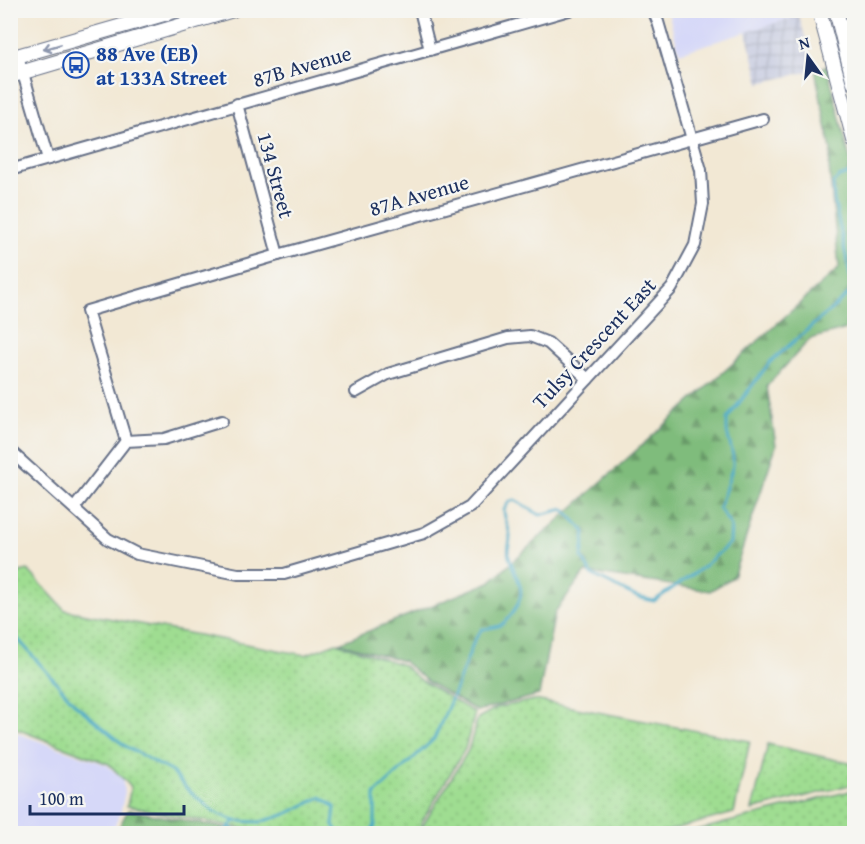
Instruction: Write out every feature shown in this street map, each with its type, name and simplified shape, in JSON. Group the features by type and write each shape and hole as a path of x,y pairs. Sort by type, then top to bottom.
{"main road":[{"path":"14,57 178,10"},
{"path":"17,74 233,10"},
{"path":"819,10 855,140"},
{"path":"836,10 855,83"}],"street":[{"path":"420,10 430,50"},
{"name":"87B Avenue","path":"10,170 569,10"},
{"name":"Tulsy Crescent East","path":"10,451 108,539 137,554 238,574 284,574 424,533 470,507 672,288 695,245 703,204 701,170 653,10"},
{"path":"14,57 17,74 48,159"},
{"name":"134 Street","path":"237,105 278,255"},
{"name":"87A Avenue","path":"126,441 87,311 763,119"},
{"path":"356,392 388,374 507,338 530,336 548,343 588,378"},
{"path":"75,507 126,441 164,439 222,421"}],"shaded area":[{"path":"668,11 798,11 799,16 679,53"},
{"path":"799,16 815,70 760,83 746,32"},
{"path":"11,731 107,765 122,779 125,792 120,815 111,833 11,833"}],"green space":[{"path":"827,66 854,175 854,327 810,339 767,386 776,446 733,577 710,591 585,572 555,612 539,695 477,711 428,682 403,661 339,643 490,582 839,268 829,167 831,150 815,70"},
{"path":"28,570 65,610 305,655 336,643 403,665 419,679 475,713 465,749 421,823 421,833 266,833 127,806 131,787 109,764 11,727 11,574"},
{"path":"534,700 750,741 734,813 660,833 423,833 423,825 468,751 478,718 496,708"},
{"path":"768,744 854,764 854,784 752,810"},
{"path":"854,790 854,833 686,833"},
{"path":"128,810 254,833 116,833"}],"waterway":[{"path":"369,834 375,826 375,794 434,739 474,641 482,629 497,627 503,623 518,604 521,590 508,554 510,534 504,514 509,502 515,500 540,515 564,509 585,532 582,557 591,574 637,597 654,601 702,568 730,543 731,526 719,508 733,466 727,419 770,362 849,294 852,284 834,200 833,183 839,177 854,172"},
{"path":"10,630 76,705 125,746 172,772 188,790 213,811 235,821"},
{"path":"222,834 235,821 260,822 284,815 321,797 335,807 333,825 339,834"},
{"path":"230,825 234,834"}],"place":[{"name":"88 Ave (EB) at 133A Street","path":"76,65"}]}
